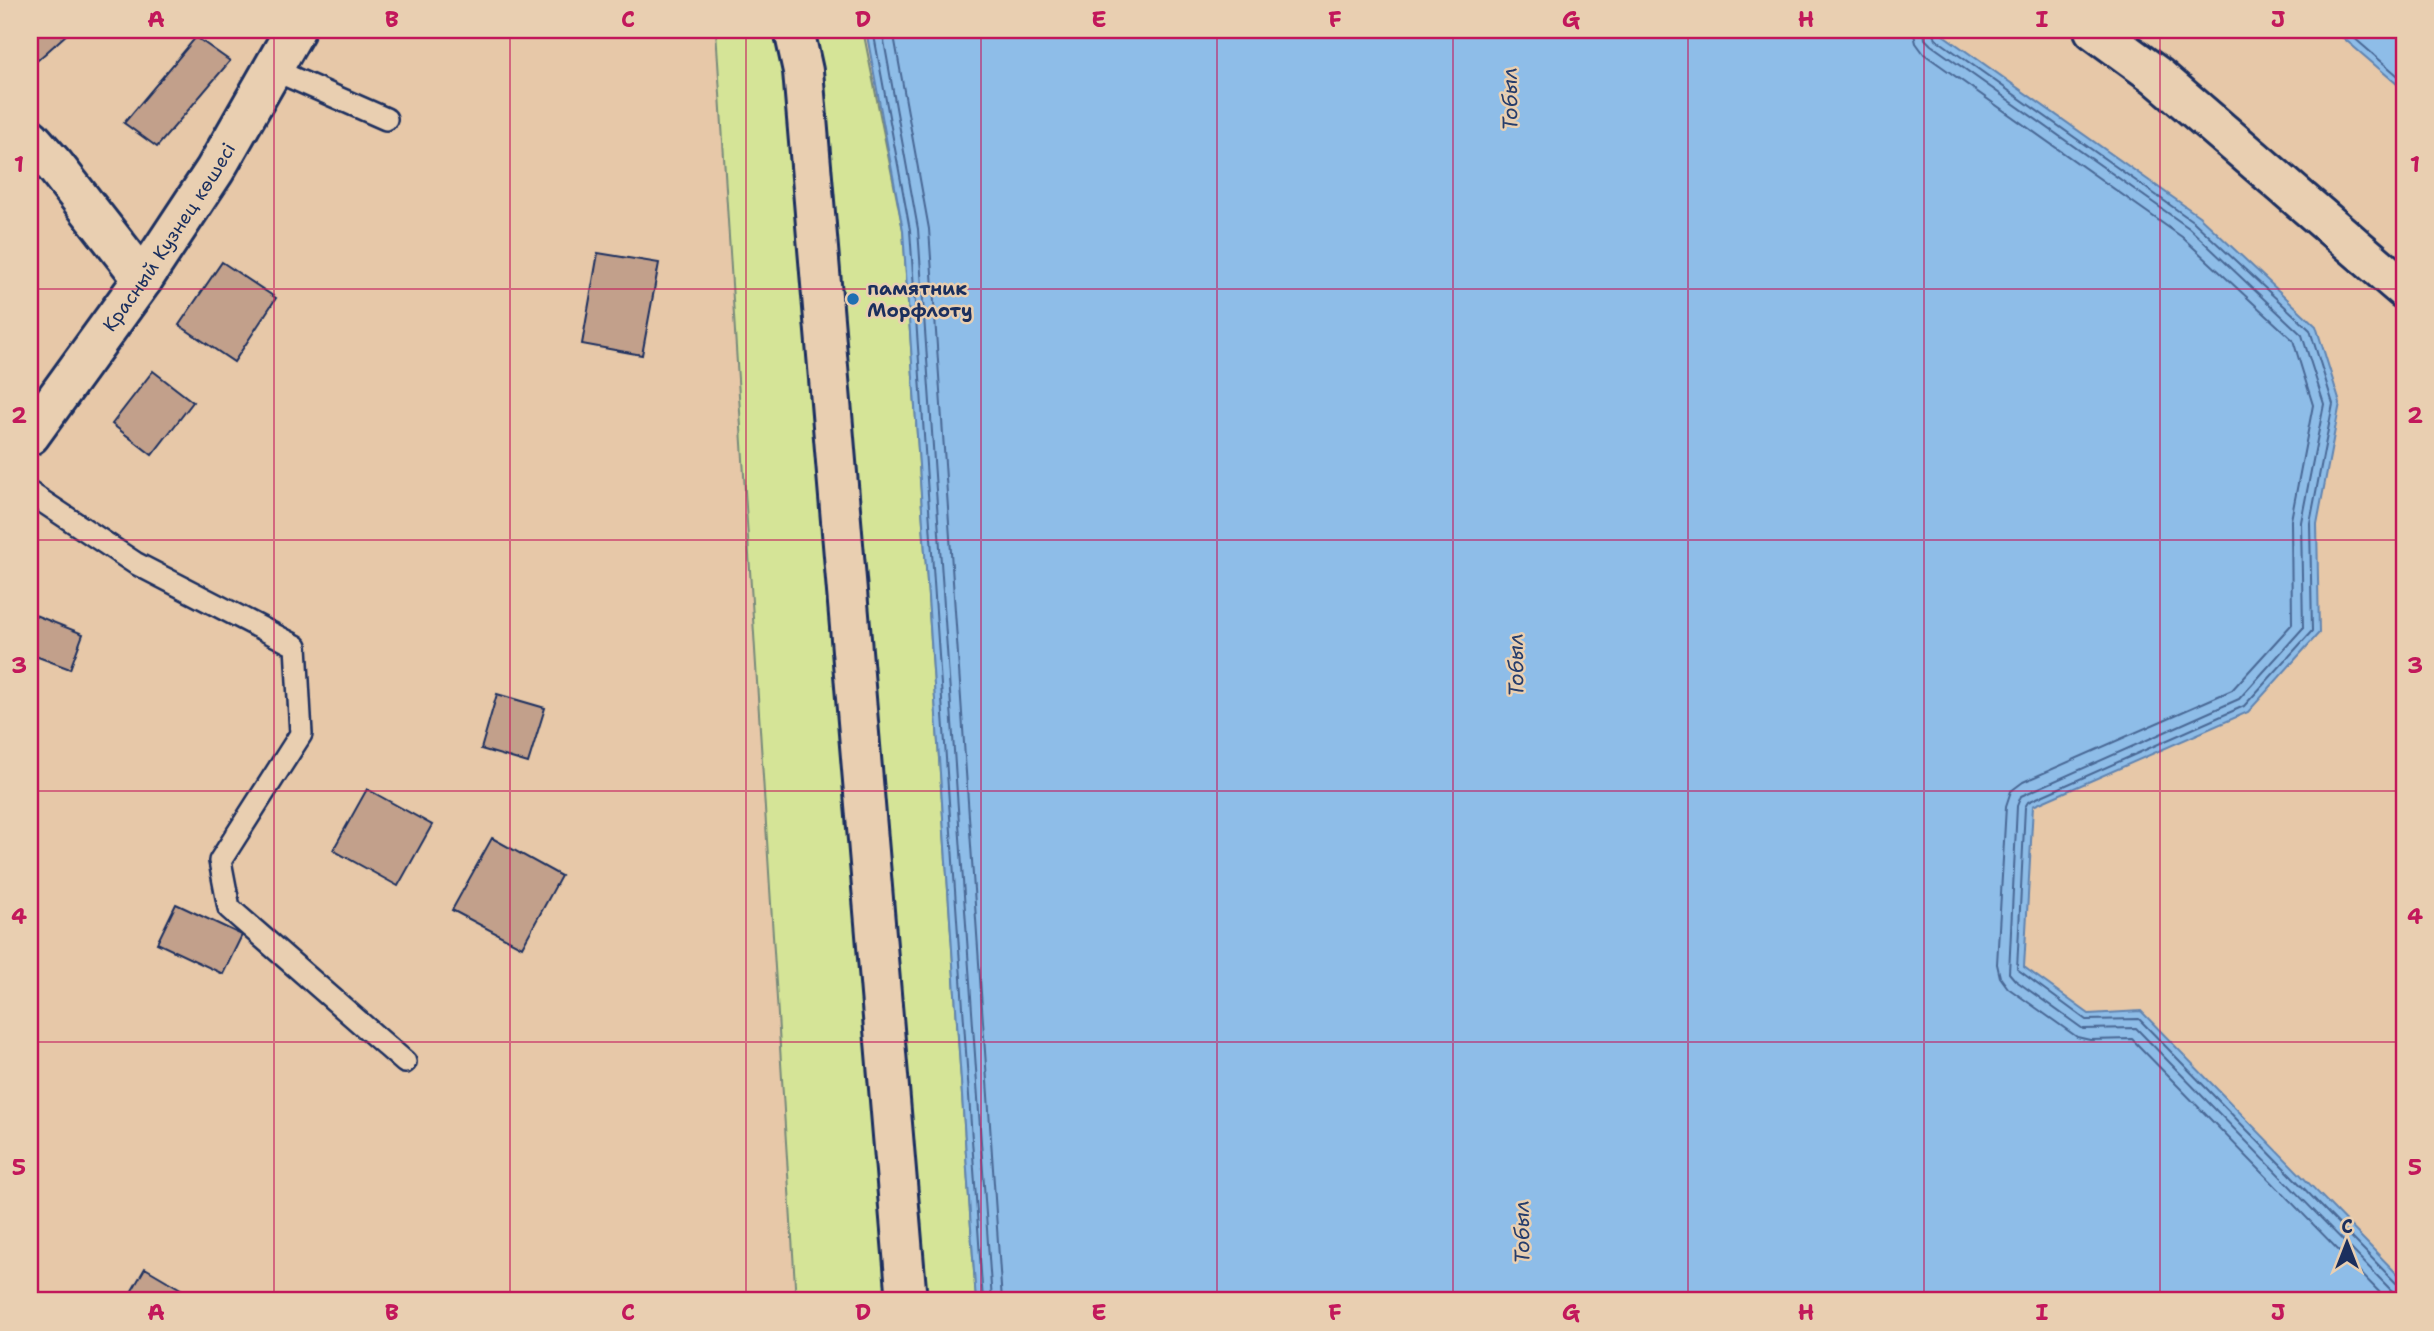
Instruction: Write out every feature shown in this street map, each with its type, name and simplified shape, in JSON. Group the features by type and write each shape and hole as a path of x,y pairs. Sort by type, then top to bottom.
{"street":[{"name":"Красный Кузнец көшесі","path":"30,435 144,279 215,170 295,30"},
{"path":"794,30 803,71 907,1301"},
{"path":"2094,30 2157,76 2404,289"},
{"path":"30,138 144,279"}],"lane":[{"path":"272,69 386,119"},
{"path":"30,493 135,563 296,646 301,734 220,861 229,908 405,1062"}],"green space":[{"path":"716,30 863,30 903,230 976,1301 796,1301"}],"water":[{"name":"Тобыл","path":"866,30 1936,30 2199,216 2316,326 2340,403 2317,524 2319,633 2248,712 2033,806 2024,967 2089,1014 2141,1011 2403,1280 2404,1301 976,1301 903,230"},
{"path":"2334,30 2404,30 2404,90"}],"building":[{"path":"30,30 63,30 67,34 30,67"},
{"path":"196,37 230,61 157,147 124,123"},
{"path":"598,253 659,263 642,355 582,344"},
{"path":"222,262 276,298 234,362 179,325"},
{"path":"153,371 193,402 152,455 112,424"},
{"path":"30,613 83,634 70,669 30,654"},
{"path":"497,694 545,708 528,763 481,749"},
{"path":"367,789 432,825 398,886 333,850"},
{"path":"492,838 561,876 522,947 452,910"},
{"path":"176,904 242,935 223,974 157,943"},
{"path":"145,1268 201,1301 126,1301"}],"place":[{"name":"памятник Морфлоту","path":"853,299"}]}
